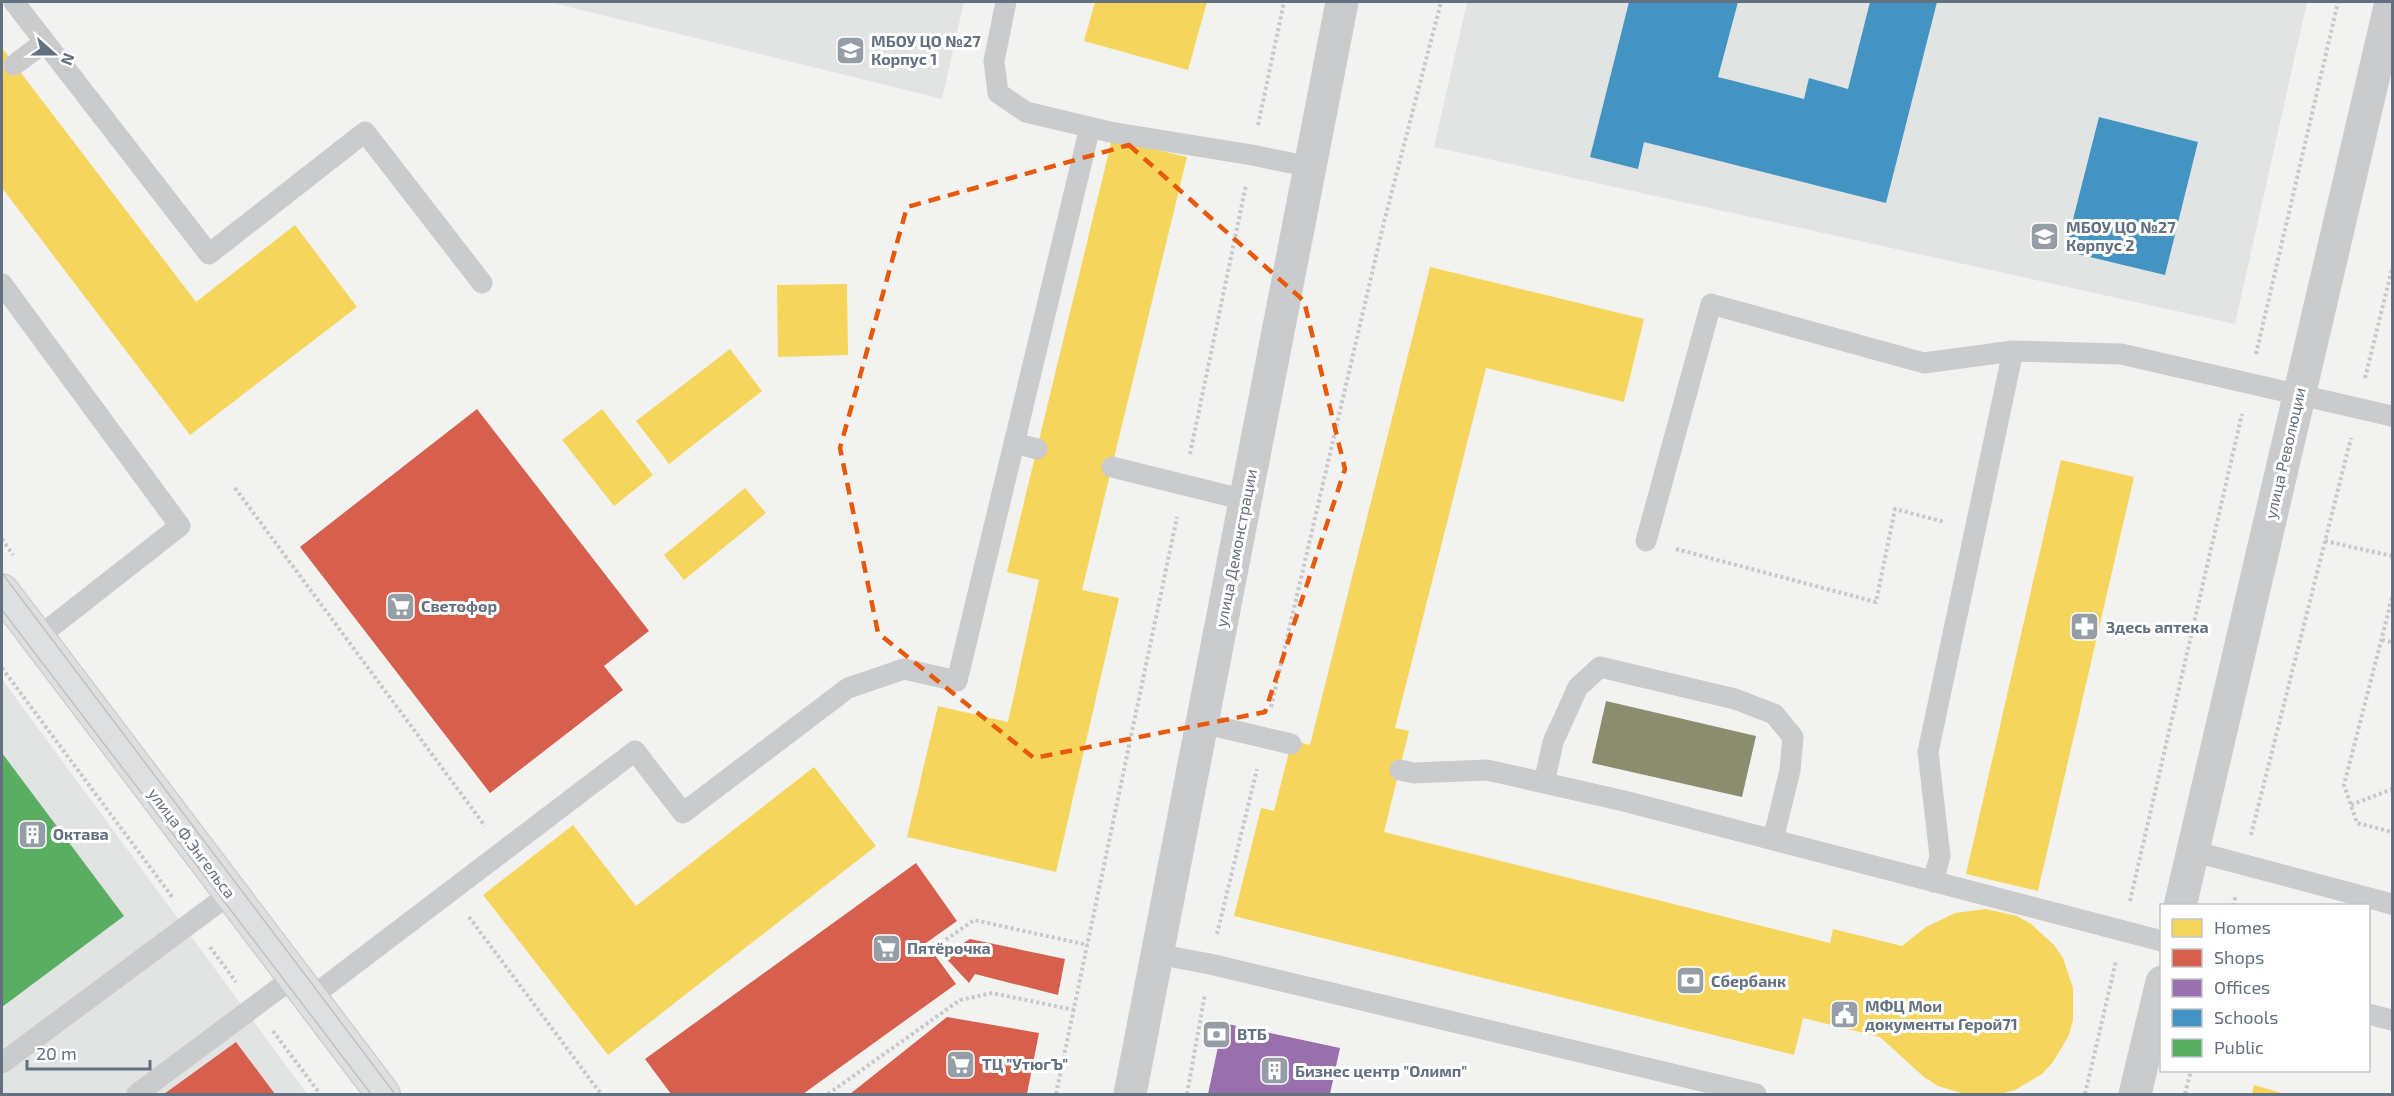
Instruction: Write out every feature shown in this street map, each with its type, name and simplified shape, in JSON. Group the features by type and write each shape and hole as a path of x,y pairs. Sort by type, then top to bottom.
{"street":[{"name":"улица Демонстрации","path":"1130,1095 1342,2"},
{"name":"улица Революции","path":"2180,904 2391,2"},
{"name":"улица Ф.Энгельса","path":"2,591 383,1095"},
{"path":"2135,1095 2160,990"}],"lane":[{"path":"14,2 208,254 365,132 482,283"},
{"path":"1006,2 994,61 998,93 1026,112 1090,127 1252,154 1310,167"},
{"path":"14,65 45,42"},
{"path":"137,1095 254,1006 302,987 450,891 636,751 683,813 848,688 904,669 957,681 1090,127"},
{"path":"2,284 180,526 37,638"},
{"path":"1646,541 1711,304 1924,363 2013,351 2121,354 2392,416"},
{"path":"1933,882 1940,856 1928,752 2013,351"},
{"path":"1014,443 1037,448"},
{"path":"1112,467 1245,500"},
{"path":"1544,783 1553,742 1578,687 1600,667 1735,699 1774,714 1793,737 1790,770 1773,840"},
{"path":"1202,723 1291,744"},
{"path":"1400,770 1414,774 1487,770 1773,840 2160,940"},
{"path":"2192,851 2392,904"},
{"path":"2,1063 231,893"},
{"path":"1157,954 1210,964 1756,1095"},
{"path":"2370,1014 2392,1020"}],"path":[{"path":"1056,1095 1284,2"},
{"path":"1187,1095 1210,964 1383,226 1441,2"},
{"path":"2085,1095 2338,2"},
{"path":"2233,904 2392,269"},
{"path":"235,488 503,851"},
{"path":"1646,541 1876,602 1895,509 1975,529"},
{"path":"2325,541 2392,556"},
{"path":"2392,598 2344,785 2357,823 2392,832"},
{"path":"2382,640 2392,642"},
{"path":"2,668 320,1095"},
{"path":"2351,806 2392,789"},
{"path":"450,891 601,1095"},
{"path":"931,950 974,920 1088,945"},
{"path":"828,1095 960,1000 992,993 1074,1010"},
{"path":"2185,1095 2191,1072"}],"highlighted area":[{"path":"1129,145 1304,301 1345,469 1265,712 1034,758 878,633 840,448 907,207"}],"shaded area":[{"name":"МБОУ ЦО №27 Корпус 1","path":"550,2 964,2 942,99"},
{"name":"МБОУ ЦО №27 Корпус 2","path":"1467,2 2307,2 2235,324 1434,147"},
{"path":"2,679 307,1094 2,1094"}],"building: Homes":[{"path":"1095,2 1207,2 1188,70 1084,41"},
{"path":"2,48 196,302 295,225 357,307 190,435 2,188"},
{"path":"1112,139 1187,157 1082,590 1119,598 1056,872 907,837 938,706 1008,722 1039,580 1007,572"},
{"path":"1430,267 1644,319 1624,402 1486,368 1395,728 1409,731 1384,832 1830,943 1833,929 1902,946 1926,927 1955,913 1986,909 2017,916 2031,924 2054,945 2063,958 2073,988 2073,1020 2069,1035 2053,1062 2042,1074 2015,1090 2000,1094 1964,1094 1938,1086 1924,1077 1880,1037 1803,1018 1794,1055 1234,916 1261,808 1274,811 1292,740 1310,745"},
{"path":"847,284 848,355 778,357 777,285"},
{"path":"730,349 762,391 669,464 636,421"},
{"path":"602,409 653,475 614,506 562,440"},
{"path":"2061,460 2134,477 2038,891 1966,874"},
{"path":"745,488 766,513 684,580 664,555"},
{"path":"814,767 876,846 608,1055 483,895 573,825 636,906"},
{"path":"2254,1085 2285,1094 2252,1094"}],"building: Shops":[{"path":"477,409 649,631 604,666 623,690 490,793 300,547"},
{"path":"916,863 957,921 926,943 956,984 803,1094 671,1094 645,1059"},
{"path":"970,939 1065,959 1058,995 975,974 969,983 943,955"},
{"name":"ТЦ \"УтюгЪ\"","path":"947,1017 1039,1033 1027,1094 850,1094"},
{"path":"236,1042 275,1094 164,1094"}],"building: Offices":[{"name":"Бизнес центр \"Олимп\"","path":"1223,1023 1340,1048 1330,1094 1208,1094"}],"building: Schools":[{"path":"1629,2 1738,2 1718,77 1804,99 1809,78 1848,89 1870,2 1937,2 1886,203 1644,142 1638,169 1590,157"},
{"path":"2099,117 2198,142 2165,275 2065,251"}],"building: Public":[{"name":"Октава","path":"2,753 124,916 2,1007"}],"building: Industry":[{"path":"1606,701 1756,736 1742,797 1592,763"}],"tram line":[{"path":"2,573 395,1094"},
{"path":"2,610 371,1094"}],"place":[{"name":"МБОУ ЦО №27 Корпус 1","path":"850,50"},
{"name":"МБОУ ЦО №27 Корпус 2","path":"2045,236"},
{"name":"Светофор","path":"400,606"},
{"name":"Здесь аптека","path":"2085,627"},
{"name":"Октава","path":"32,834"},
{"name":"Пятёрочка","path":"886,948"},
{"name":"Сбербанк","path":"1690,981"},
{"name":"МФЦ Мои документы Герой71","path":"1844,1015"},
{"name":"ВТБ","path":"1216,1034"},
{"name":"ТЦ \"УтюгЪ\"","path":"961,1064"},
{"name":"Бизнес центр \"Олимп\"","path":"1274,1071"}]}
